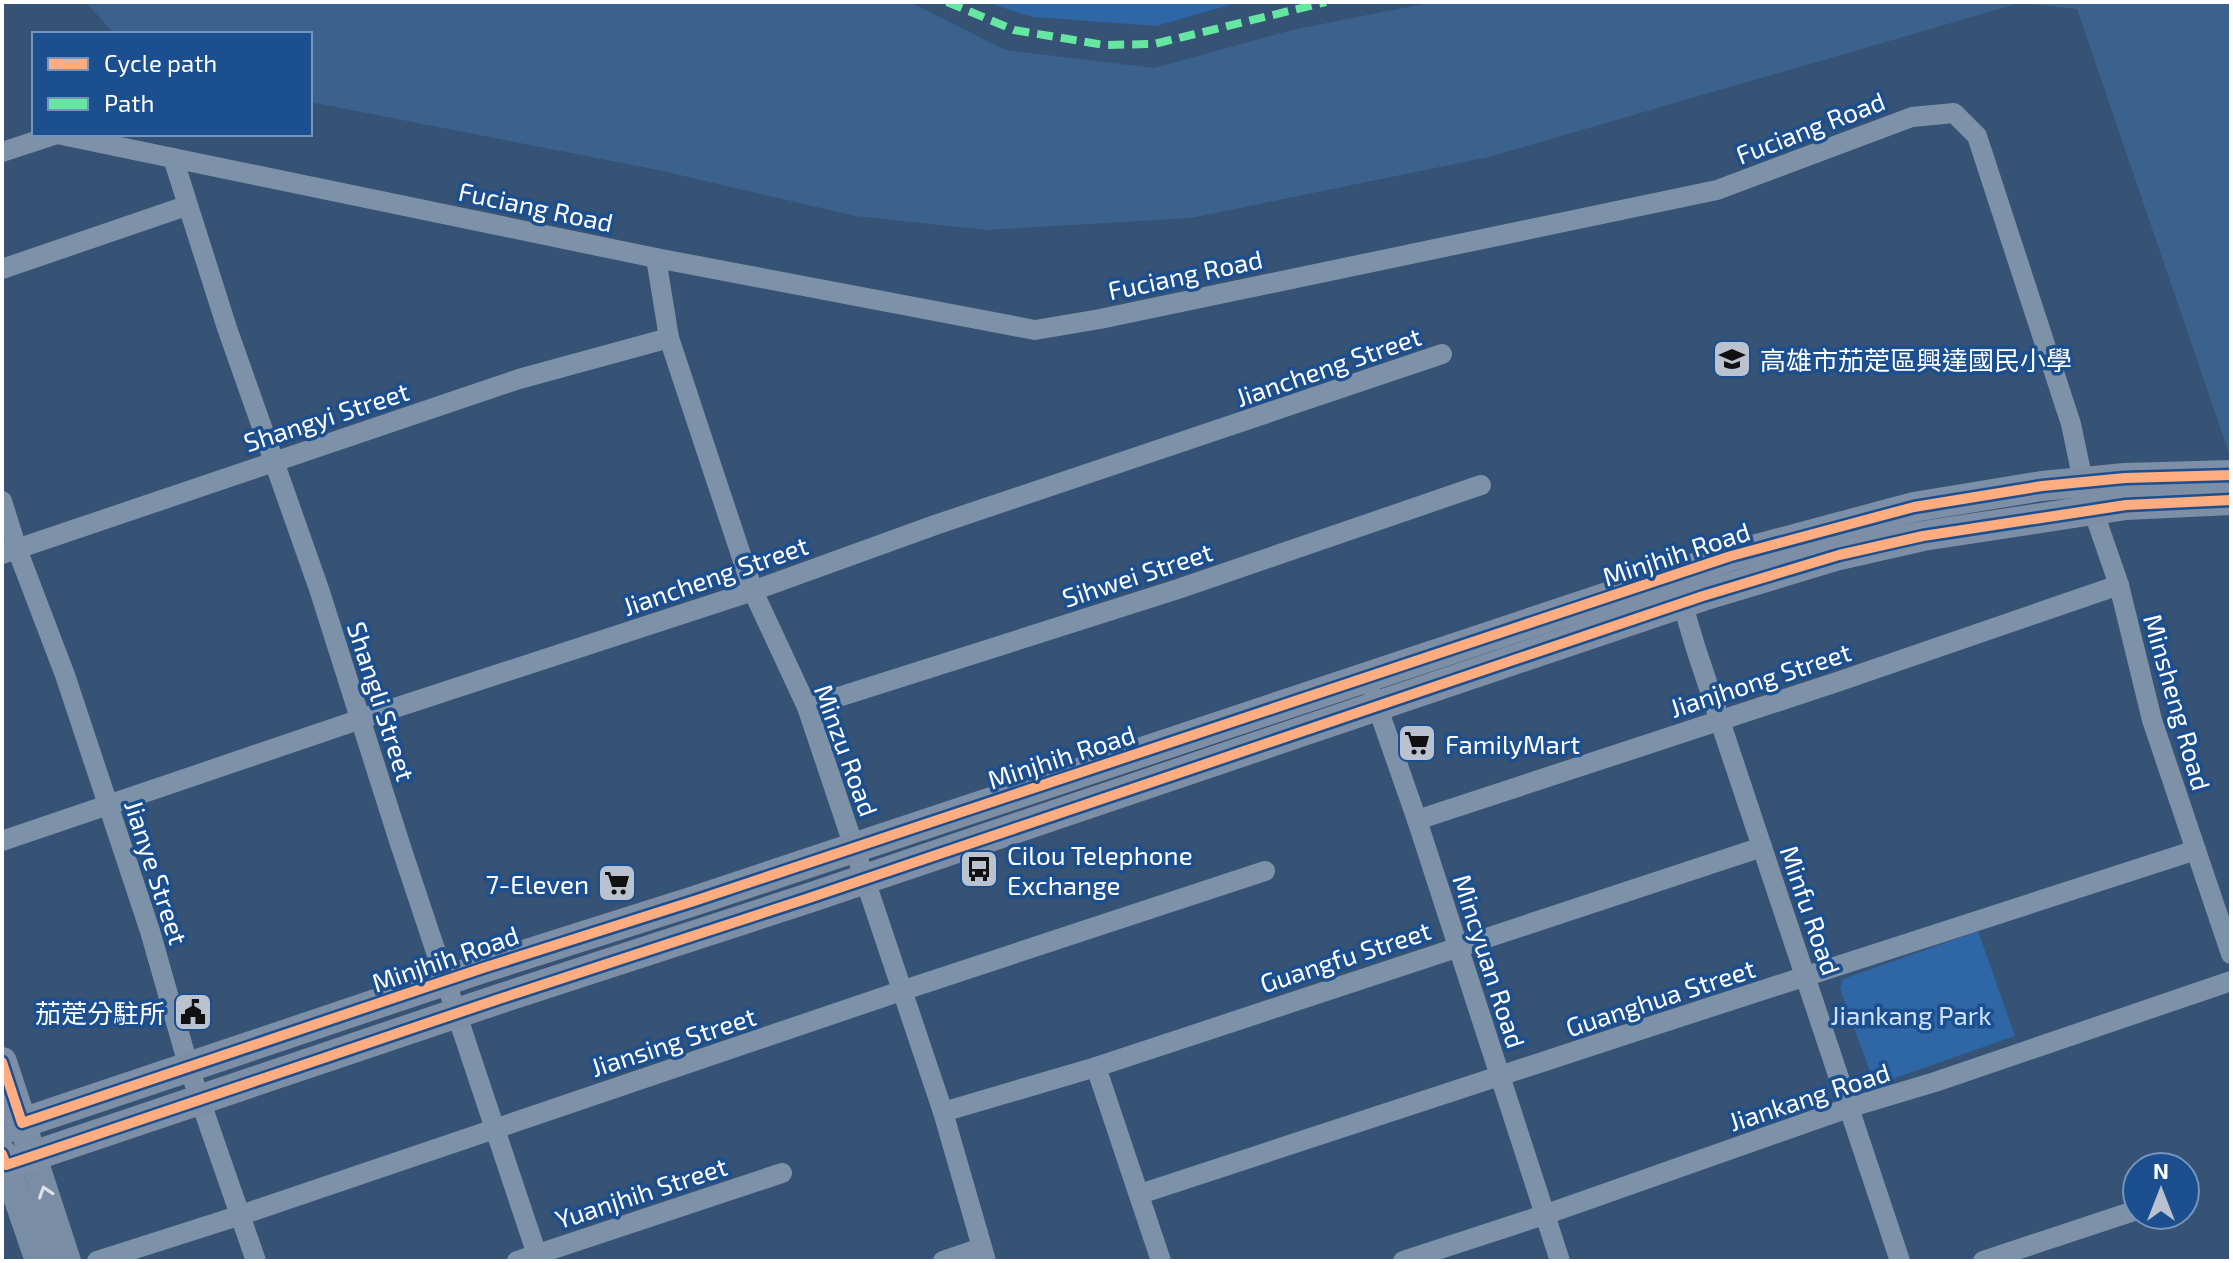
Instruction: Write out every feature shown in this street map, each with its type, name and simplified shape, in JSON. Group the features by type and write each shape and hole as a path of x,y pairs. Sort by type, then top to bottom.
{"main road":[{"path":"2126,491 2231,475"},
{"name":"Minjhih Road","path":"1679,590 1731,556 1914,507 2083,481 2126,491"},
{"name":"Minjhih Road","path":"12,1127 446,980 853,848 1372,692 1679,590 1923,536 2092,510 2126,491"},
{"path":"2126,491 2231,500"},
{"name":"Minjhih Road","path":"14,1158 201,1101 865,879 1372,692"},
{"path":"2,1062 12,1127"}],"street":[{"name":"Fuciang Road","path":"67,136 656,258 1035,330 1717,190 1912,117 1954,113 1977,136 2071,424 2092,510"},
{"name":"Fuciang Road","path":"2,152 51,136"},
{"name":"Shangli Street","path":"173,158 186,206 496,1127 531,1259"},
{"path":"2,269 186,206"},
{"name":"Minzu Road","path":"656,258 669,338 753,591 807,707 943,1112 984,1254"},
{"name":"Shangyi Street","path":"10,552 519,379 669,338"},
{"name":"Jiancheng Street","path":"2,841 753,591 935,525 1442,354"},
{"name":"Sihwei Street","path":"807,707 1178,589 1481,485"},
{"name":"Jianye Street","path":"2,501 10,552 65,675 150,931 189,1068 256,1261"},
{"name":"Minsheng Road","path":"2092,510 2119,585 2152,720 2231,954"},
{"name":"Jianjhong Street","path":"1417,820 2119,585"},
{"name":"Minfu Road","path":"1679,590 1900,1261"},
{"name":"Mincyuan Road","path":"1372,692 1417,820 1560,1261"},
{"name":"Guangfu Street","path":"943,1112 1096,1067 1762,847"},
{"name":"Guanghua Street","path":"1140,1194 2196,850"},
{"name":"Jiansing Street","path":"97,1261 1265,871"},
{"name":"Jiankang Road","path":"1403,1261 2231,981"},
{"path":"1096,1067 1161,1261"},
{"path":"12,1127 14,1158 39,1261"},
{"path":"14,1158 67,1261"},
{"name":"Yuanjhih Street","path":"531,1259 782,1173"},
{"path":"1983,1261 2121,1215"},
{"path":"943,1261 984,1254"}],"green space":[{"path":"985,2 1240,2 1156,26 1033,17"},
{"name":"Jiankang Park","path":"1978,931 2015,1036 1875,1085 1840,989 1843,979"}],"shaded area":[{"path":"85,2 910,2 1005,50 1154,68 1292,30 1433,2 2231,2 2231,459 2077,9 2020,3 1489,157 1191,218 987,230 855,216 658,170 312,102 312,32 113,32"}],"marked path":[{"path":"947,2 1014,30 1104,45 1154,44 1326,2"}],"cycle path":[{"path":"2,1062 22,1123 1731,556 1914,507 2042,486 2125,478 2231,475"},
{"path":"2,1154 6,1165 1703,596 1839,555 1923,536 2126,505 2231,500"}],"place":[{"name":"高雄市茄萣區興達國民小學","path":"1732,359"},
{"name":"FamilyMart","path":"1417,743"},
{"name":"Cilou Telephone Exchange","path":"979,869"},
{"name":"7-Eleven","path":"617,883"},
{"name":"茄萣分駐所","path":"193,1012"}]}
